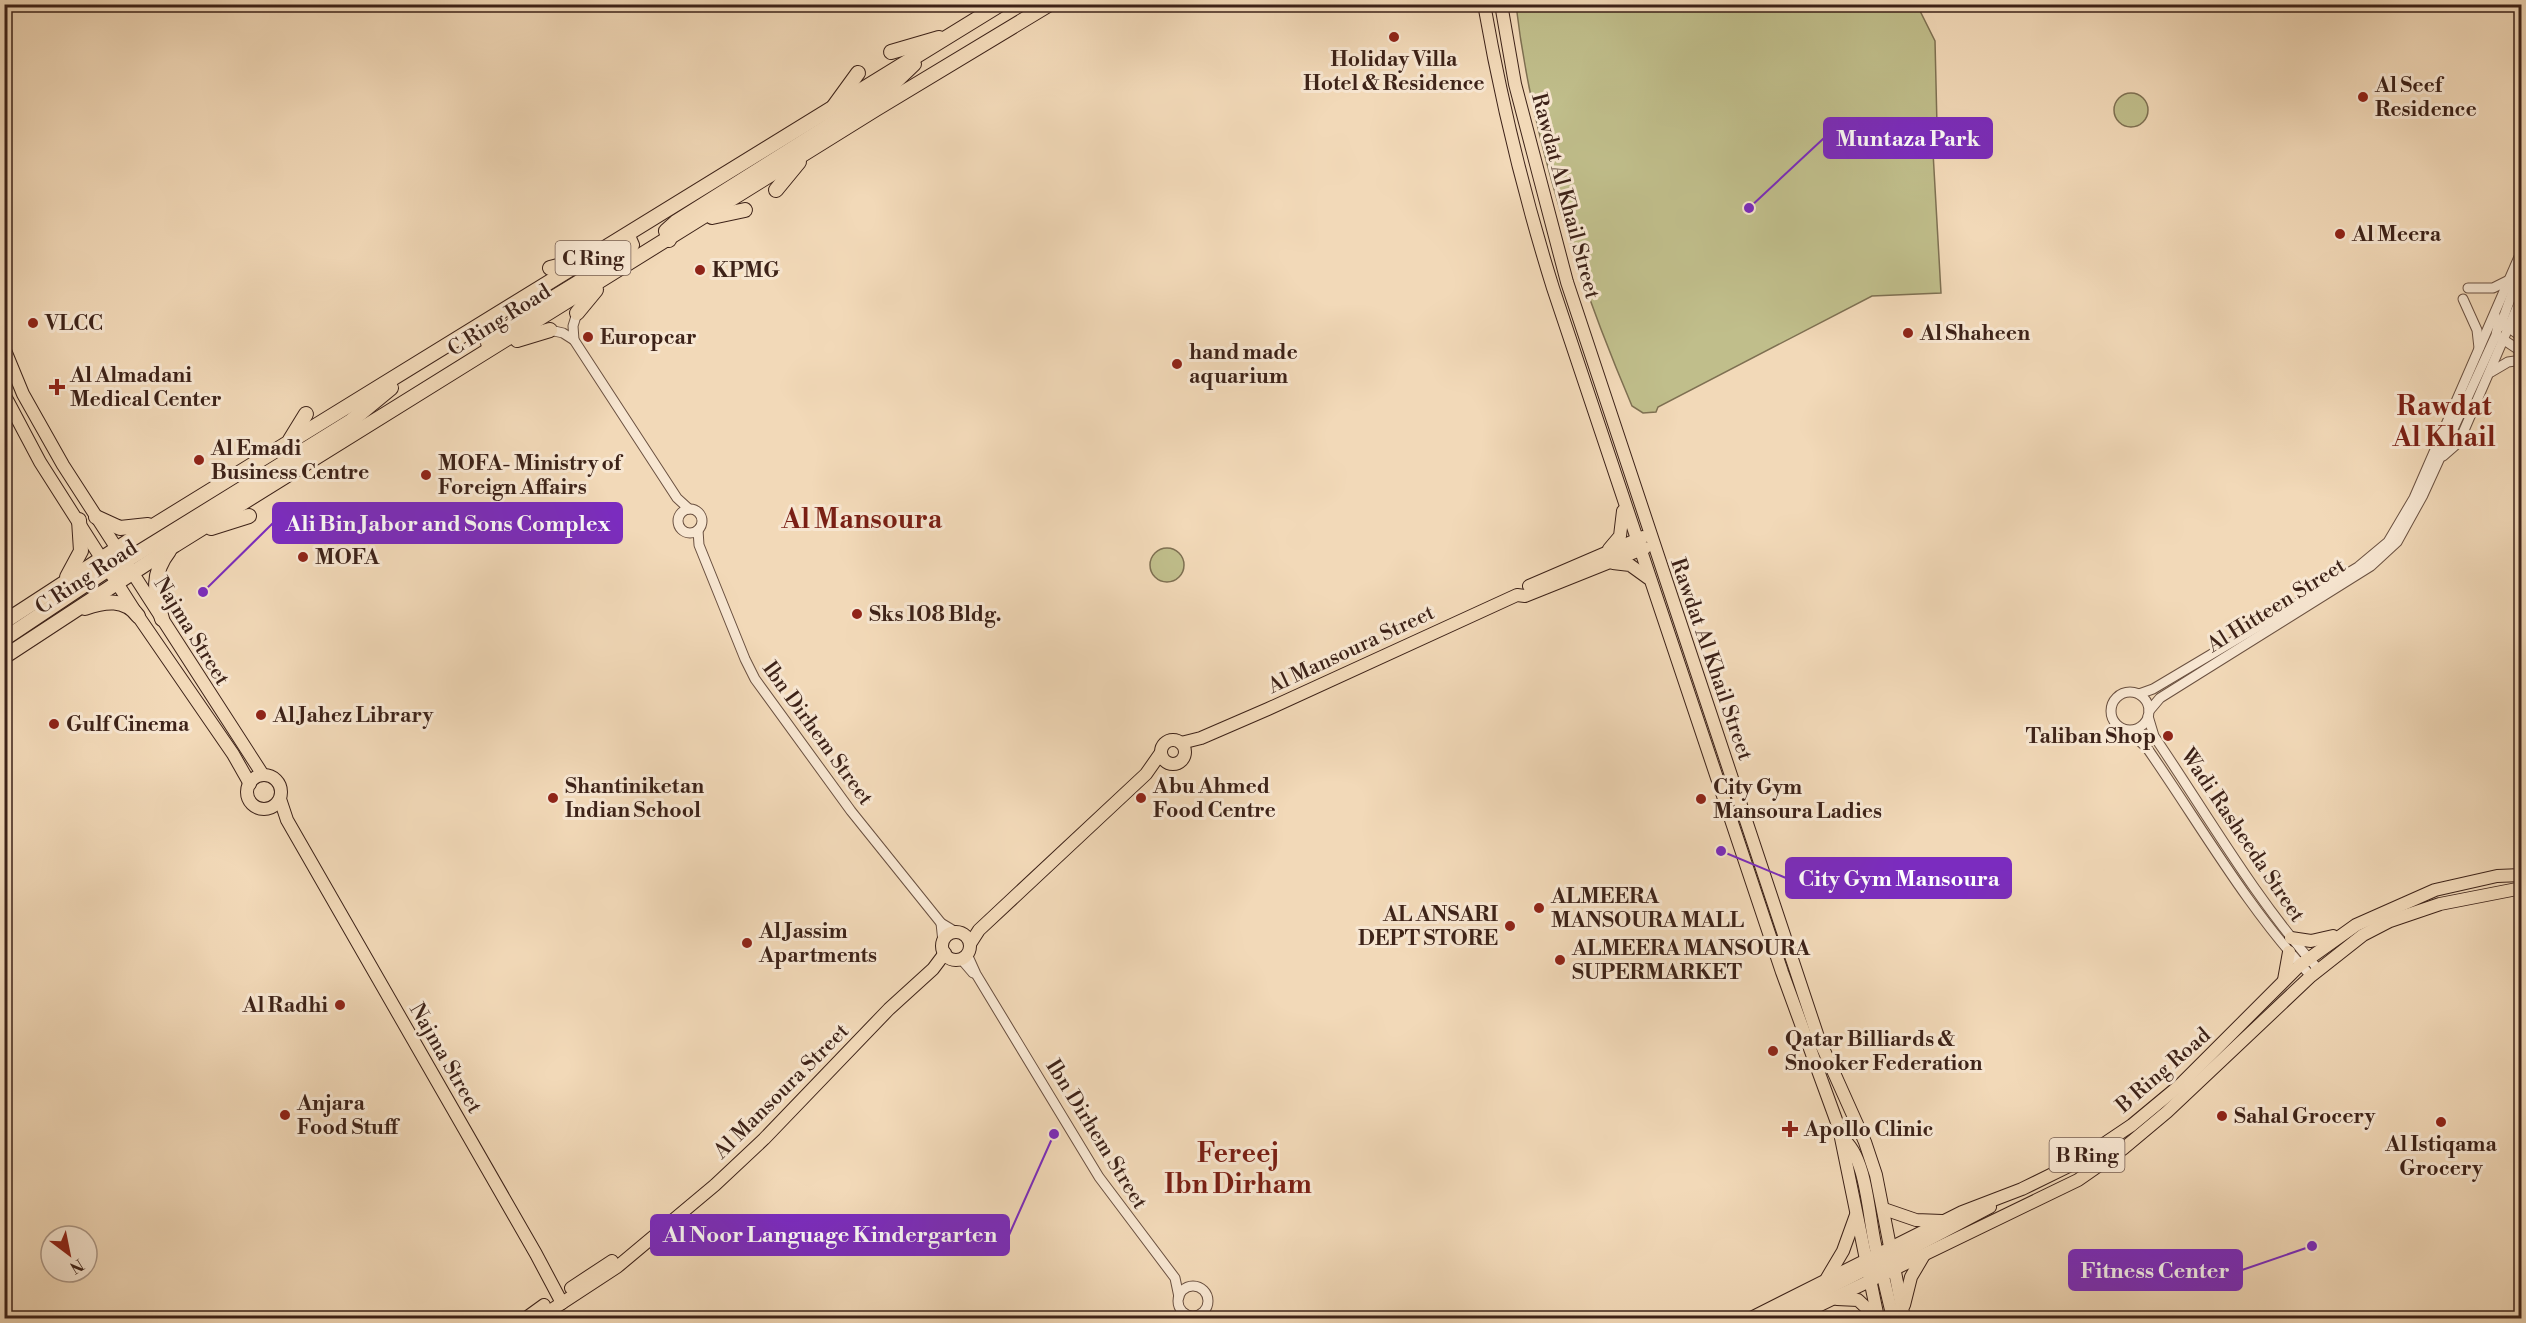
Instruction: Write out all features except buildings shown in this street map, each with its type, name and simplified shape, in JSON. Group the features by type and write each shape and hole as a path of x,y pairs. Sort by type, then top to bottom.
{"highway":[{"name":"C Ring Road","path":"117,549 1001,4"},
{"name":"C Ring Road","path":"4,657 118,581 128,567 175,545 669,240 808,151 1050,4"},
{"path":"891,52 955,34"},
{"path":"669,240 666,231 676,222 890,87 907,73 924,53"},
{"path":"830,111 858,74"},
{"path":"776,190 808,151"},
{"path":"701,219 745,210"},
{"path":"458,371 499,334 527,314 626,254 632,245 628,236"},
{"path":"550,268 597,255"},
{"path":"577,313 604,280"},
{"path":"490,350 550,330"},
{"path":"128,567 351,421 414,366"},
{"path":"288,444 306,414"},
{"path":"195,532 249,516"},
{"path":"96,517 120,528 159,523"},
{"path":"61,584 80,554 78,520"},
{"path":"162,619 155,576 161,562 175,545"},
{"path":"4,639 89,574 106,563 117,560 117,549"},
{"name":"C Ring Road","path":"4,622 61,584 89,574"},
{"path":"64,616 110,602 128,606 138,616"}],"main road":[{"name":"Rawdat Al Khail Street","path":"1484,4 1499,88 1532,221 1637,545 1782,972 1842,1138 1856,1214 1904,1318"},
{"name":"Rawdat Al Khail Street","path":"1501,4 1515,84 1550,223 1652,539 1818,1037 1865,1142 1884,1209 1878,1318"},
{"name":"Najma Street","path":"4,348 35,417 96,517 263,775"},
{"name":"Najma Street","path":"4,394 40,462 118,581 138,616 233,754 250,784"},
{"path":"1601,560 1620,536 1623,524 1622,498"},
{"name":"Al Mansoura Street","path":"1183,746 1517,595 1525,596 1652,539"},
{"path":"1601,560 1630,565 1649,579"},
{"path":"1173,740 1183,746 1180,761 1174,764 1163,758 1166,742 1173,740"},
{"name":"Al Mansoura Street","path":"539,1318 634,1244 653,1236 716,1185 764,1139 873,1025 979,930 1163,758"},
{"path":"265,809 274,806 280,799 281,790 278,781 263,775 250,784 249,800 257,807 287,820"},
{"name":"Najma Street","path":"280,799 287,820 563,1298"},
{"name":"B Ring Road","path":"1793,1318 1833,1299 1943,1221 2077,1162 2132,1125 2201,1067 2304,961 2340,934 2369,917 2435,890 2497,876 2522,875"},
{"name":"B Ring Road","path":"1751,1318 1827,1279 1925,1254 2078,1180 2124,1148 2206,1077 2314,972 2363,935 2399,917 2450,901 2522,888"},
{"path":"2291,938 2311,941 2340,934"},
{"path":"2284,981 2289,952"},
{"path":"1842,1138 1855,1154 1871,1213 1893,1318"},
{"path":"1771,1318 1977,1215 2008,1194"},
{"path":"1884,1209 1916,1220 1943,1221"},
{"path":"1827,1279 1843,1251 1856,1214"},
{"path":"1904,1318 1908,1284 1925,1254"},
{"name":"Al Mansoura Street","path":"526,1318 563,1298"},
{"path":"1833,1299 1858,1300 1878,1318"}],"street":[{"path":"2443,456 2459,442 2489,374 2498,318 2509,280 2522,250"},
{"path":"2443,456 2500,331 2498,318 2522,266"},
{"path":"2468,288 2493,288 2509,280"},
{"path":"2479,352 2497,334 2510,328 2522,296"},
{"path":"2463,299 2477,330 2479,352"},
{"path":"574,340 573,326 577,313"},
{"path":"2498,318 2522,337"},
{"path":"550,330 563,333 574,340 677,498 702,517 698,530 687,532 679,525 680,514 677,498"},
{"path":"2497,334 2522,352"},
{"name":"Al Hitteen Street","path":"2139,694 2154,689 2358,567 2379,550 2392,536 2414,498 2479,352"},
{"path":"2489,374 2508,362 2522,360"},
{"name":"Al Hitteen Street","path":"2149,714 2160,698 2371,566 2397,542 2443,456"},
{"path":"680,514 689,509"},
{"name":"Ibn Dirhem Street","path":"698,530 699,545 755,679 851,811 941,923 975,974 1099,1177 1175,1278 1179,1297"},
{"name":"Ibn Dirhem Street","path":"687,532 699,545"},
{"path":"2122,694 2139,694 2145,700 2149,714 2139,728 2129,730 2119,727 2114,722 2112,704 2122,694"},
{"name":"Wadi Rasheeda Street","path":"2149,714 2154,736 2291,938 2304,961 2314,972"},
{"name":"Wadi Rasheeda Street","path":"2129,730 2147,748 2289,952 2304,961"},
{"name":"Ibn Dirhem Street","path":"941,923 957,948"},
{"name":"Ibn Dirhem Street","path":"1175,1278 1196,1287"},
{"path":"1207,1308 1201,1314 1189,1315 1180,1307 1179,1297 1184,1290 1196,1287 1207,1296 1207,1308 1213,1318"}],"shaded area":[{"path":"1516,5 1917,5 1935,41 1937,126 1933,152 1941,293 1872,296 1658,407 1656,412 1643,413 1632,406 1593,309 1545,159 1523,56"},
{"path":"2131,93 2143,98 2148,110 2143,122 2131,127 2119,122 2114,110 2119,98"},
{"path":"1167,548 1179,553 1184,565 1179,577 1167,582 1155,577 1150,565 1155,553"}],"place":[{"name":"Holiday Villa Hotel & Residence","path":"1394,37"},
{"name":"Al Seef Residence","path":"2363,97"},
{"name":"Muntaza Park","path":"1749,208"},
{"name":"Al Meera","path":"2340,234"},
{"name":"KPMG","path":"700,270"},
{"name":"VLCC","path":"33,323"},
{"name":"Al Shaheen","path":"1908,333"},
{"name":"Europcar","path":"588,337"},
{"name":"hand made aquarium","path":"1177,364"},
{"name":"Al Almadani Medical Center","path":"57,387"},
{"name":"Al Emadi Business Centre","path":"199,460"},
{"name":"MOFA- Ministry of Foreign Affairs","path":"426,475"},
{"name":"MOFA","path":"303,557"},
{"name":"Ali Bin Jabor and Sons Complex","path":"203,592"},
{"name":"Sks 108 Bldg.","path":"857,614"},
{"name":"Al Jahez Library","path":"261,715"},
{"name":"Gulf Cinema","path":"54,724"},
{"name":"Taliban Shop","path":"2168,736"},
{"name":"Shantiniketan Indian School","path":"553,798"},
{"name":"Abu Ahmed Food Centre","path":"1141,798"},
{"name":"City Gym Mansoura Ladies","path":"1701,799"},
{"name":"City Gym Mansoura","path":"1721,851"},
{"name":"ALMEERA MANSOURA MALL","path":"1539,908"},
{"name":"AL ANSARI DEPT STORE","path":"1510,926"},
{"name":"Al Jassim Apartments","path":"747,943"},
{"name":"ALMEERA MANSOURA SUPERMARKET","path":"1560,960"},
{"name":"Al Radhi","path":"340,1005"},
{"name":"Qatar Billiards & Snooker Federation","path":"1773,1051"},
{"name":"Anjara Food Stuff","path":"285,1115"},
{"name":"Sahal Grocery","path":"2222,1116"},
{"name":"Al Istiqama Grocery","path":"2441,1122"},
{"name":"Apollo Clinic","path":"1790,1129"},
{"name":"Al Noor Language Kindergarten","path":"1054,1134"},
{"name":"Fitness Center","path":"2312,1246"}],"district":[{"name":"Rawdat Al Khail","path":"2444,422"},
{"name":"Al Mansoura","path":"862,519"},
{"name":"Fereej Ibn Dirham","path":"1238,1168"}]}
